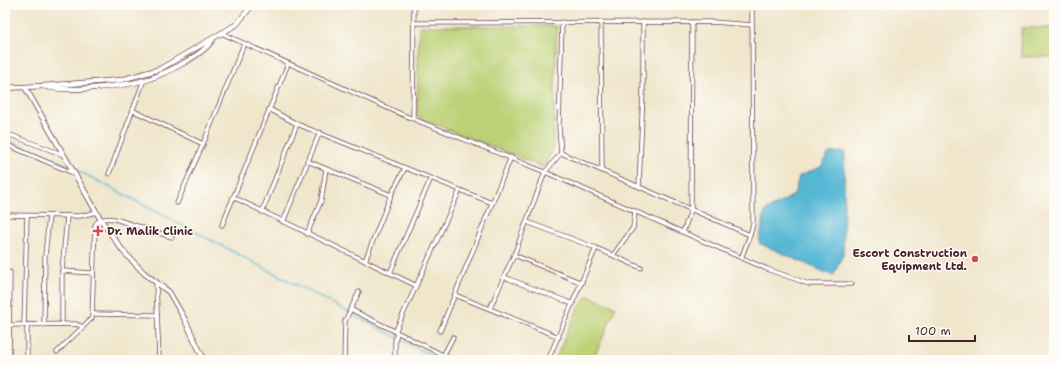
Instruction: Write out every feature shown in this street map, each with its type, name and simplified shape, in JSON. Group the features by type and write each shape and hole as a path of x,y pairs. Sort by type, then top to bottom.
{"street":[{"path":"43,86 51,89 73,88 144,80 175,67 207,46 213,39 237,24 252,5"},
{"path":"413,118 414,5"},
{"path":"742,256 753,224 752,5"},
{"path":"415,22 692,22 752,25"},
{"path":"490,308 514,255 546,172 561,152 559,134 562,22"},
{"path":"601,22 602,170"},
{"path":"638,186 643,22"},
{"path":"683,232 691,210 692,22"},
{"path":"221,34 413,118 546,172 742,256 767,269 804,283 852,284"},
{"path":"5,88 121,80 160,69 209,39 213,39"},
{"path":"177,203 244,44"},
{"path":"222,226 288,64"},
{"path":"109,174 134,111 144,80"},
{"path":"25,87 97,212 100,220 123,251 156,283 166,289 172,297 204,360"},
{"path":"269,109 298,124 492,203"},
{"path":"134,111 203,144"},
{"path":"262,212 298,124"},
{"path":"283,222 320,132"},
{"path":"5,133 14,138 65,156"},
{"path":"11,146 14,138"},
{"path":"5,144 72,170"},
{"path":"561,152 750,235"},
{"path":"440,331 511,158"},
{"path":"307,161 392,195"},
{"path":"365,260 405,168"},
{"path":"307,234 320,202 326,169"},
{"path":"390,273 430,178"},
{"path":"395,360 396,335 416,285 460,190"},
{"path":"233,197 307,234 416,285"},
{"path":"612,255 633,228 635,211"},
{"path":"5,215 80,216 97,212"},
{"path":"27,216 27,360"},
{"path":"44,325 45,256 49,216"},
{"path":"62,324 62,271 67,216"},
{"path":"57,352 91,320 93,314 94,226 100,220 107,218 115,219 172,237"},
{"path":"527,222 596,248 641,268"},
{"path":"548,360 596,248"},
{"path":"514,255 582,283"},
{"path":"62,271 93,273"},
{"path":"9,360 10,272"},
{"path":"504,277 573,304"},
{"path":"156,283 159,360"},
{"path":"344,360 344,328 347,316 359,292"},
{"path":"455,295 559,336"},
{"path":"350,310 442,358 453,360"},
{"path":"93,314 157,315"},
{"path":"10,325 76,324 83,327"},
{"path":"442,358 453,337"}],"green space":[{"path":"419,26 557,26 553,151 543,167 417,117"},
{"path":"1021,28 1054,28 1054,57 1021,57"},
{"path":"588,296 616,307 593,360 555,360 577,310"}],"water":[{"path":"845,152 843,255 833,276 759,243 765,211 794,195 799,176 821,167 829,153"}],"waterway":[{"path":"5,139 68,165"},
{"path":"73,168 440,360"}],"place":[{"name":"Dr. Malik Clinic","path":"98,231"},
{"name":"Escort Construction Equipment Ltd.","path":"975,259"}]}
